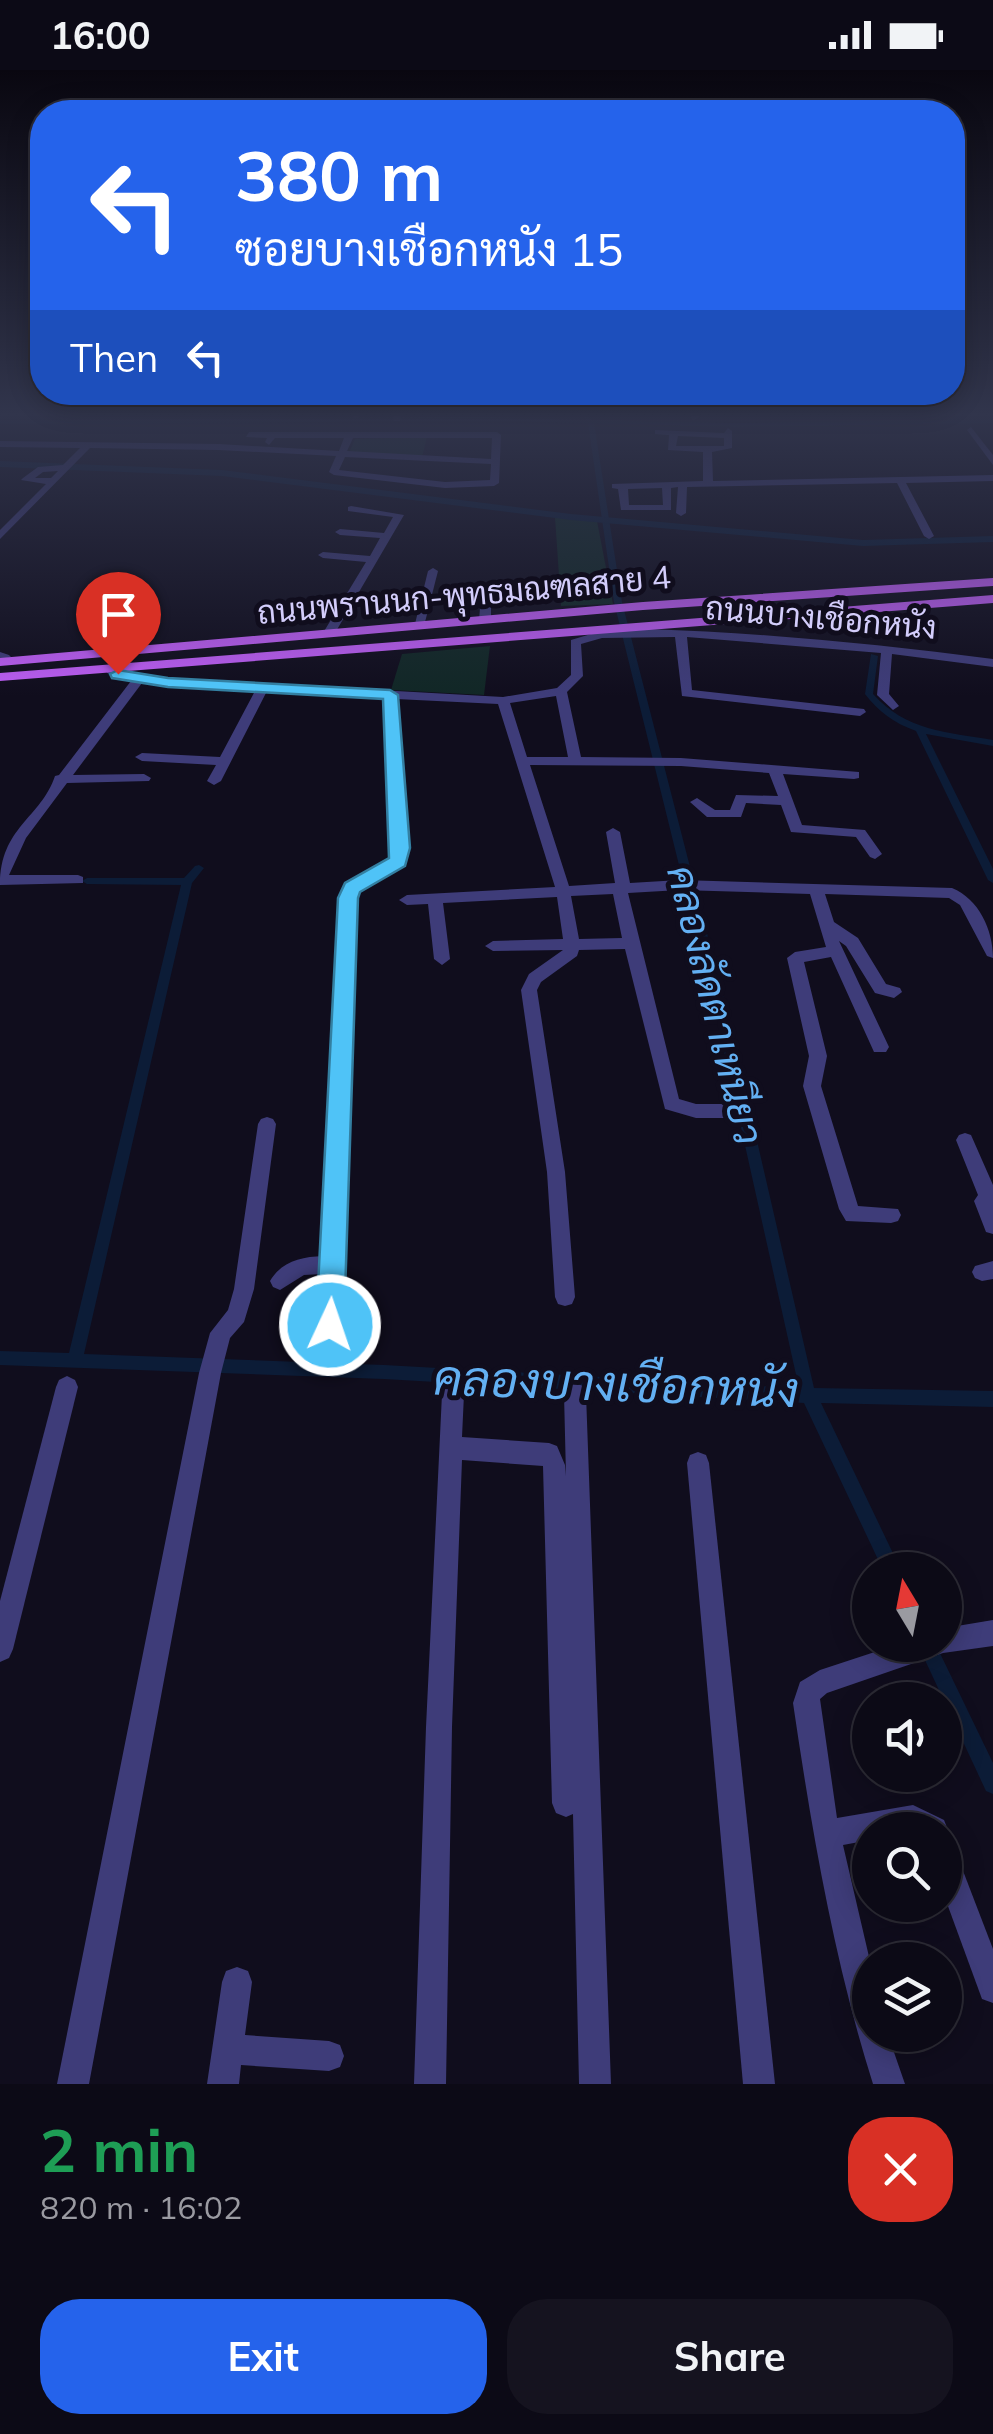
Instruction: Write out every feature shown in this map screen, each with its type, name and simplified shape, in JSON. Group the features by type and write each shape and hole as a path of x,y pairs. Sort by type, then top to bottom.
{"main road":[{"name":"ถนนพรานนก-พุทธมณฑลสาย 4","path":"1,658 993,580"},
{"name":"ถนนพรานนก-พุทธมณฑลสาย 4","path":"0,681 111,670 148,675 595,627 993,600"}],"street":[{"path":"0,536 27,508"},
{"path":"624,508 658,511 668,508"},
{"path":"681,508 681,513"},
{"path":"914,508 929,536"},
{"path":"328,633 387,536 396,513 351,509"},
{"path":"340,532 387,536"},
{"path":"323,554 373,559"},
{"path":"418,626 433,570"},
{"path":"485,620 486,596"},
{"name":"ถนนบางเชือกหนัง","path":"561,691 578,676 574,642 616,634 680,634 887,650 993,663"},
{"path":"680,634 686,693 860,712"},
{"path":"887,650 883,695 893,706"},
{"path":"78,880 0,879 19,837 60,779 148,675 262,687 503,701 561,691 576,762"},
{"path":"214,781 262,687"},
{"path":"330,1325 348,898 352,888 398,862 400,848 390,695"},
{"path":"503,701 563,890 572,944 571,952 534,978 529,990 556,1172 565,1296"},
{"path":"142,757 224,762"},
{"path":"60,779 150,776 166,758"},
{"path":"522,761 663,762 854,775"},
{"path":"774,770 796,829 860,834 875,854"},
{"path":"697,802 721,816 736,814 738,800 746,797 786,801"},
{"path":"613,832 620,887 671,1104 696,1111 740,1110"},
{"path":"0,840 19,837"},
{"path":"407,900 680,885 958,895 993,952"},
{"path":"816,888 835,951 880,1047"},
{"path":"435,898 442,959"},
{"path":"828,926 852,942 881,989 894,992"},
{"path":"494,946 632,943"},
{"path":"835,951 794,958 818,1056 812,1086 848,1209 853,1215 892,1215"},
{"path":"74,2084 217,1349 240,1307 268,1124"},
{"path":"965,1140 991,1198 984,1201 993,1226"},
{"path":"280,1281 300,1266 333,1265"},
{"path":"0,1649 67,1387"},
{"path":"430,2084 438,1728 453,1394"},
{"path":"575,1394 596,2084"},
{"path":"452,1448 549,1454 554,1465 566,1803"},
{"path":"698,1463 760,2084"},
{"path":"962,1639 993,1634"},
{"path":"852,1947 826,1834 806,1704 809,1691 820,1683 884,1662"},
{"path":"826,1834 852,1829"},
{"path":"962,1905 993,1988"},
{"path":"223,2084 236,1982"},
{"path":"228,2049 328,2056"},
{"path":"879,2052 889,2084"}],"green space":[{"path":"555,517 597,521 613,604 561,606"},
{"path":"490,646 484,695 391,690 402,654"}],"waterway":[{"path":"500,508 863,543 993,539"},
{"name":"คลองลัดตาเหนียว","path":"604,508 618,602 722,1015 809,1396"},
{"path":"874,656 869,694 894,718 925,730 993,743"},
{"path":"920,730 993,880"},
{"path":"187,882 199,868"},
{"path":"87,881 187,882"},
{"path":"75,1359 187,882"},
{"name":"คลองบางเชือกหนัง","path":"0,1358 384,1372 809,1396"},
{"name":"คลองบางเชือกหนัง","path":"809,1396 993,1399"},
{"name":"คลองลัดตาเหนียว","path":"809,1396 883,1552"},
{"name":"คลองลัดตาเหนียว","path":"935,1662 993,1784"}],"route":[{"path":"118,674 138,680 390,695 400,848 398,862 352,888 348,898 330,1325"}]}
